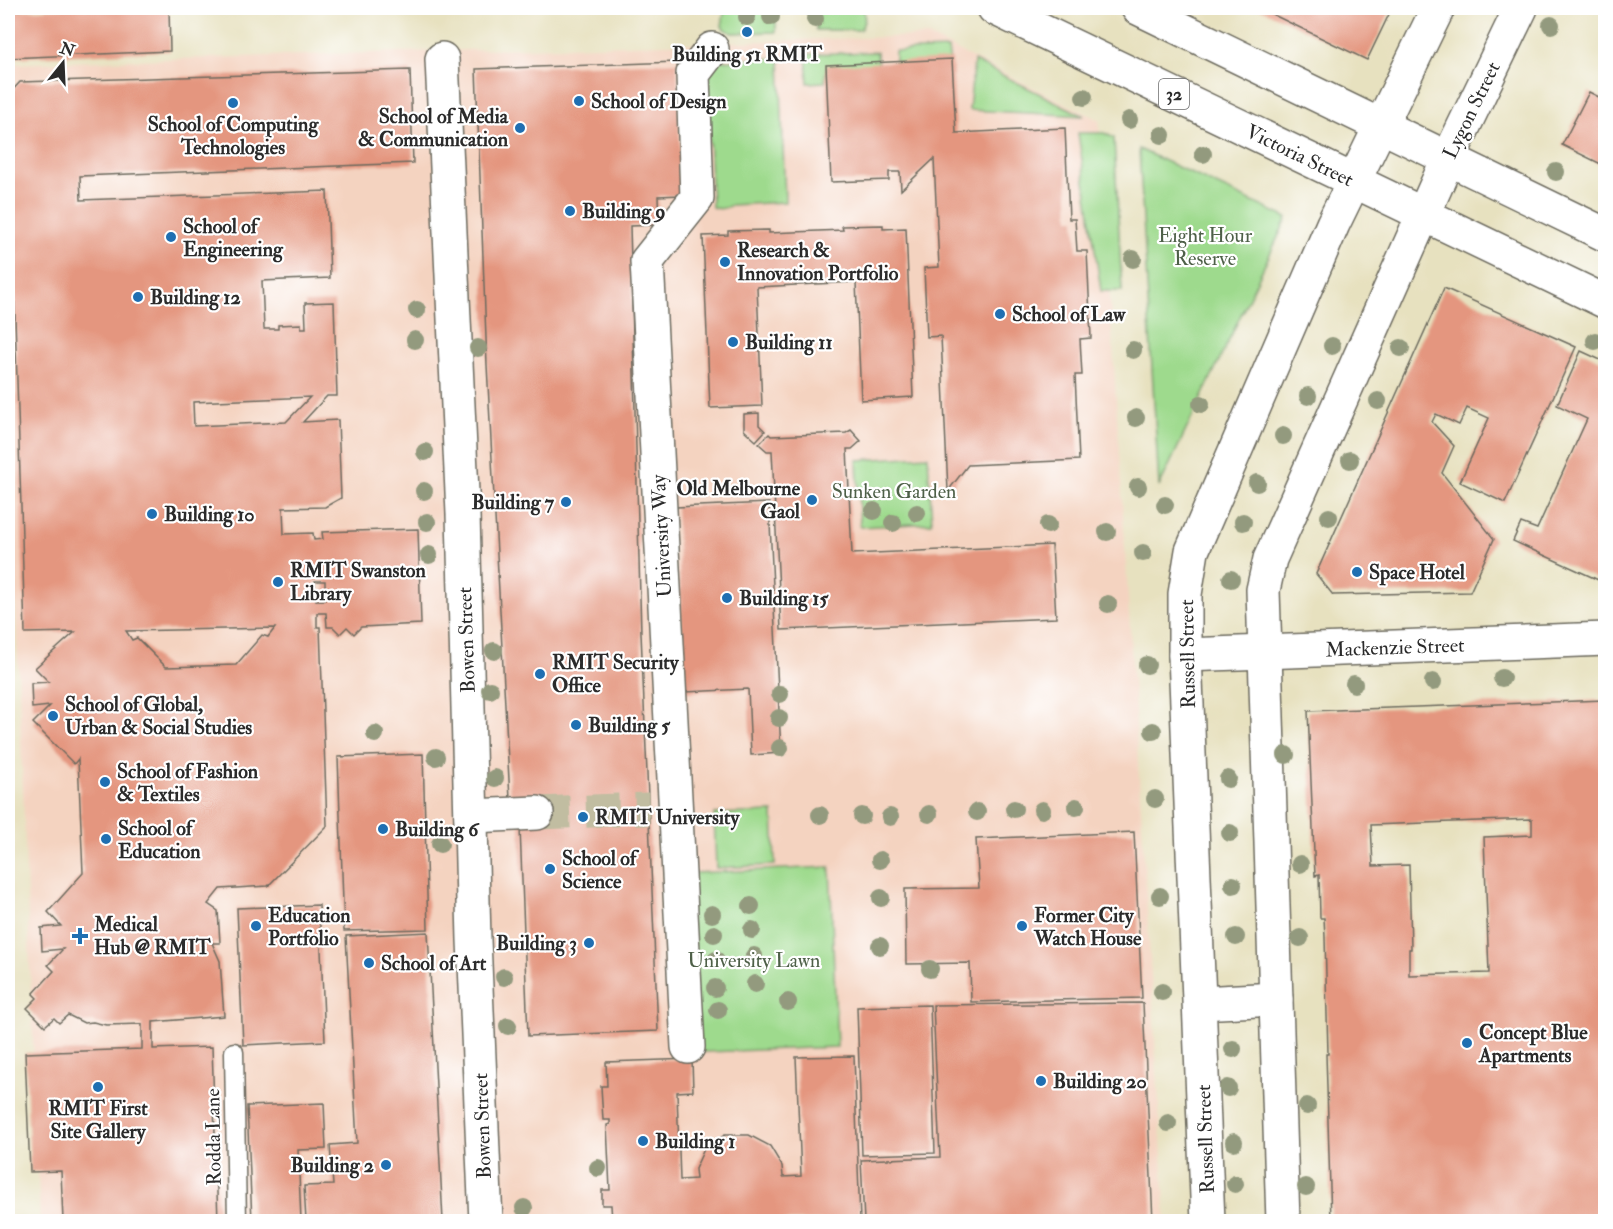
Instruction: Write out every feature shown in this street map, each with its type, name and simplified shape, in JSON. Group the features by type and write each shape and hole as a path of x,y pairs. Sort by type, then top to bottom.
{"main road":[{"name":"Victoria Street","path":"994,8 1605,302"},
{"path":"1138,8 1605,236"},
{"path":"1380,126 1438,8"},
{"name":"Lygon Street","path":"1423,214 1521,8"},
{"name":"University Way","path":"688,1047 662,808 646,261 697,198 693,74 712,49"},
{"name":"Bowen Street","path":"442,59 463,514 471,816 486,1221"},
{"name":"Russell Street","path":"1208,1221 1185,655 1185,594 1192,552 1320,253 1380,126"},
{"path":"1283,1221 1263,590 1270,559 1423,214"},
{"name":"Mackenzie Street","path":"1185,655 1605,639"},
{"path":"471,816 537,813"},
{"path":"1200,1003 1276,999"}],"lane":[{"name":"Rodda Lane","path":"234,1053 237,1221"}],"shaded area":[{"name":"RMIT University","path":"928,36 1099,120 1166,1221 40,1221 8,412 8,64"}],"green space":[{"path":"725,8 776,8 776,32 732,33 722,26"},
{"path":"815,8 862,8 864,21 861,29 857,30 816,30"},
{"path":"948,49 950,64 895,66 895,51"},
{"path":"877,52 878,66 826,68 825,82 808,83 806,54"},
{"path":"780,58 785,202 731,205 722,209 712,207 706,61"},
{"path":"974,61 1084,116 969,110"},
{"path":"1078,133 1104,133 1114,138 1122,291 1101,291"},
{"name":"Eight Hour Reserve","path":"1139,149 1287,218 1159,487"},
{"name":"Sunken Garden","path":"928,456 932,523 860,527 857,460"},
{"path":"773,812 775,865 716,868 714,814"},
{"name":"University Lawn","path":"830,867 837,1047 679,1053 671,874"}],"building":[{"path":"66,8 169,8 170,51 8,58 8,11"},
{"path":"1259,8 1392,8 1367,60"},
{"path":"952,59 956,133 1065,128 1069,219 1075,219 1077,251 1087,251 1091,338 1080,339 1082,375 1075,375 1079,460 968,465 948,491 941,336 927,337 924,268 939,267 934,159 901,190 900,172 889,172 889,180 831,182 826,65"},
{"path":"677,62 682,195 658,196 659,225 630,226 641,633 658,1031 528,1036 520,828 510,799 487,365 476,69"},
{"path":"410,70 413,163 80,176 81,200 327,191 330,278 262,281 264,329 278,329 278,325 301,324 301,328 306,328 305,303 334,302 337,396 327,396 303,422 338,420 341,498 325,507 283,508 284,534 313,533 314,540 323,539 322,532 418,529 421,624 361,627 354,634 347,627 340,634 333,627 327,627 326,613 317,613 317,627 320,627 327,826 268,886 220,889 208,904 218,911 220,943 212,943 220,961 224,1016 153,1022 153,1049 212,1047 218,1221 63,1221 61,1171 30,1172 25,1053 142,1049 142,1024 84,1023 68,1015 59,1023 54,1018 45,1026 27,1008 37,998 33,994 54,971 48,965 63,949 42,951 41,928 61,926 48,912 83,873 78,759 74,764 33,723 50,706 32,708 31,683 49,682 35,668 75,632 25,633 8,95 20,82","holes":["310,397 286,422 194,426 193,402","315,581 325,581 325,600 316,600","275,628 268,637 262,635 236,665 166,667 137,638 132,640 126,631"]},
{"path":"1589,92 1605,100 1605,166 1562,145"},
{"name":"Building 11","path":"883,225 883,229 906,228 913,397 861,400 856,282 757,287 762,406 710,408 703,236 728,235 728,231 769,230 769,233 843,230 842,226"},
{"path":"1444,288 1576,347 1505,503 1460,482 1489,418 1467,408 1459,425 1436,414 1432,422 1454,446 1442,473 1494,539 1470,592 1333,595 1316,574"},
{"path":"1581,351 1605,362 1605,583 1513,541 1521,523 1537,529 1587,419 1557,405"},
{"path":"759,413 759,425 765,431 756,441 744,430 744,414"},
{"name":"Old Melbourne Gaol","path":"851,430 861,441 852,449 847,449 852,554 1052,545 1056,618 781,630 772,451 767,451 759,444 769,434 771,436 846,433"},
{"name":"Building 15","path":"769,503 781,753 751,755 748,689 685,692 676,507"},
{"path":"1605,700 1605,1221 1331,1221 1325,937 1324,918 1320,918 1319,875 1315,876 1308,711","holes":["1532,819 1532,835 1484,837 1489,973 1409,975 1409,949 1411,949 1409,865 1373,866 1371,825"]},
{"name":"Building 6","path":"423,754 428,929 344,931 338,757"},
{"name":"Former City Watch House","path":"1134,832 1142,998 971,1002 970,963 906,964 905,889 979,888 976,839"},
{"path":"319,905 325,1041 243,1045 237,908"},
{"path":"428,932 443,1221 306,1221 304,1186 333,1185 330,1145 357,1143 346,936"},
{"name":"Building 20","path":"1143,1003 1153,1221 864,1221 861,1160 940,1157 933,1005"},
{"path":"930,1005 935,1153 862,1155 857,1007"},
{"name":"Building 1","path":"854,1056 860,1221 612,1221 611,1205 602,1205 602,1190 610,1190 607,1125 610,1124 610,1120 603,1120 601,1086 607,1086 606,1062 692,1059 693,1091 677,1092 680,1180 696,1179 695,1169 705,1147 725,1135 749,1135 770,1146 782,1166 783,1177 801,1176 796,1057"},
{"path":"324,1103 326,1149 298,1150 301,1221 252,1221 247,1106"}],"tunnel":[{"path":"537,813 649,809"}],"place":[{"name":"Building 51 RMIT","path":"747,32"},
{"name":"School of Design","path":"579,101"},
{"name":"School of Computing Technologies","path":"233,103"},
{"name":"School of Media & Communication","path":"520,128"},
{"name":"Building 9","path":"570,211"},
{"name":"School of Engineering","path":"171,237"},
{"name":"Research & Innovation Portfolio","path":"725,262"},
{"name":"Building 12","path":"138,297"},
{"name":"School of Law","path":"1000,314"},
{"name":"Building 11","path":"733,342"},
{"name":"Old Melbourne Gaol","path":"812,500"},
{"name":"Building 7","path":"566,502"},
{"name":"Building 10","path":"152,514"},
{"name":"Space Hotel","path":"1357,572"},
{"name":"RMIT Swanston Library","path":"278,582"},
{"name":"Building 15","path":"727,598"},
{"name":"RMIT Security Office","path":"540,674"},
{"name":"School of Global, Urban & Social Studies","path":"53,716"},
{"name":"Building 5","path":"576,725"},
{"name":"School of Fashion & Textiles","path":"105,782"},
{"name":"RMIT University","path":"583,817"},
{"name":"Building 6","path":"383,829"},
{"name":"School of Education","path":"106,839"},
{"name":"School of Science","path":"550,869"},
{"name":"Education Portfolio","path":"256,926"},
{"name":"Former City Watch House","path":"1022,926"},
{"name":"Medical Hub @ RMIT","path":"80,936"},
{"name":"Building 3","path":"589,943"},
{"name":"School of Art","path":"369,963"},
{"name":"Concept Blue Apartments","path":"1467,1043"},
{"name":"Building 20","path":"1041,1081"},
{"name":"RMIT First Site Gallery","path":"98,1087"},
{"name":"Building 1","path":"643,1141"},
{"name":"Building 2","path":"386,1165"}]}
